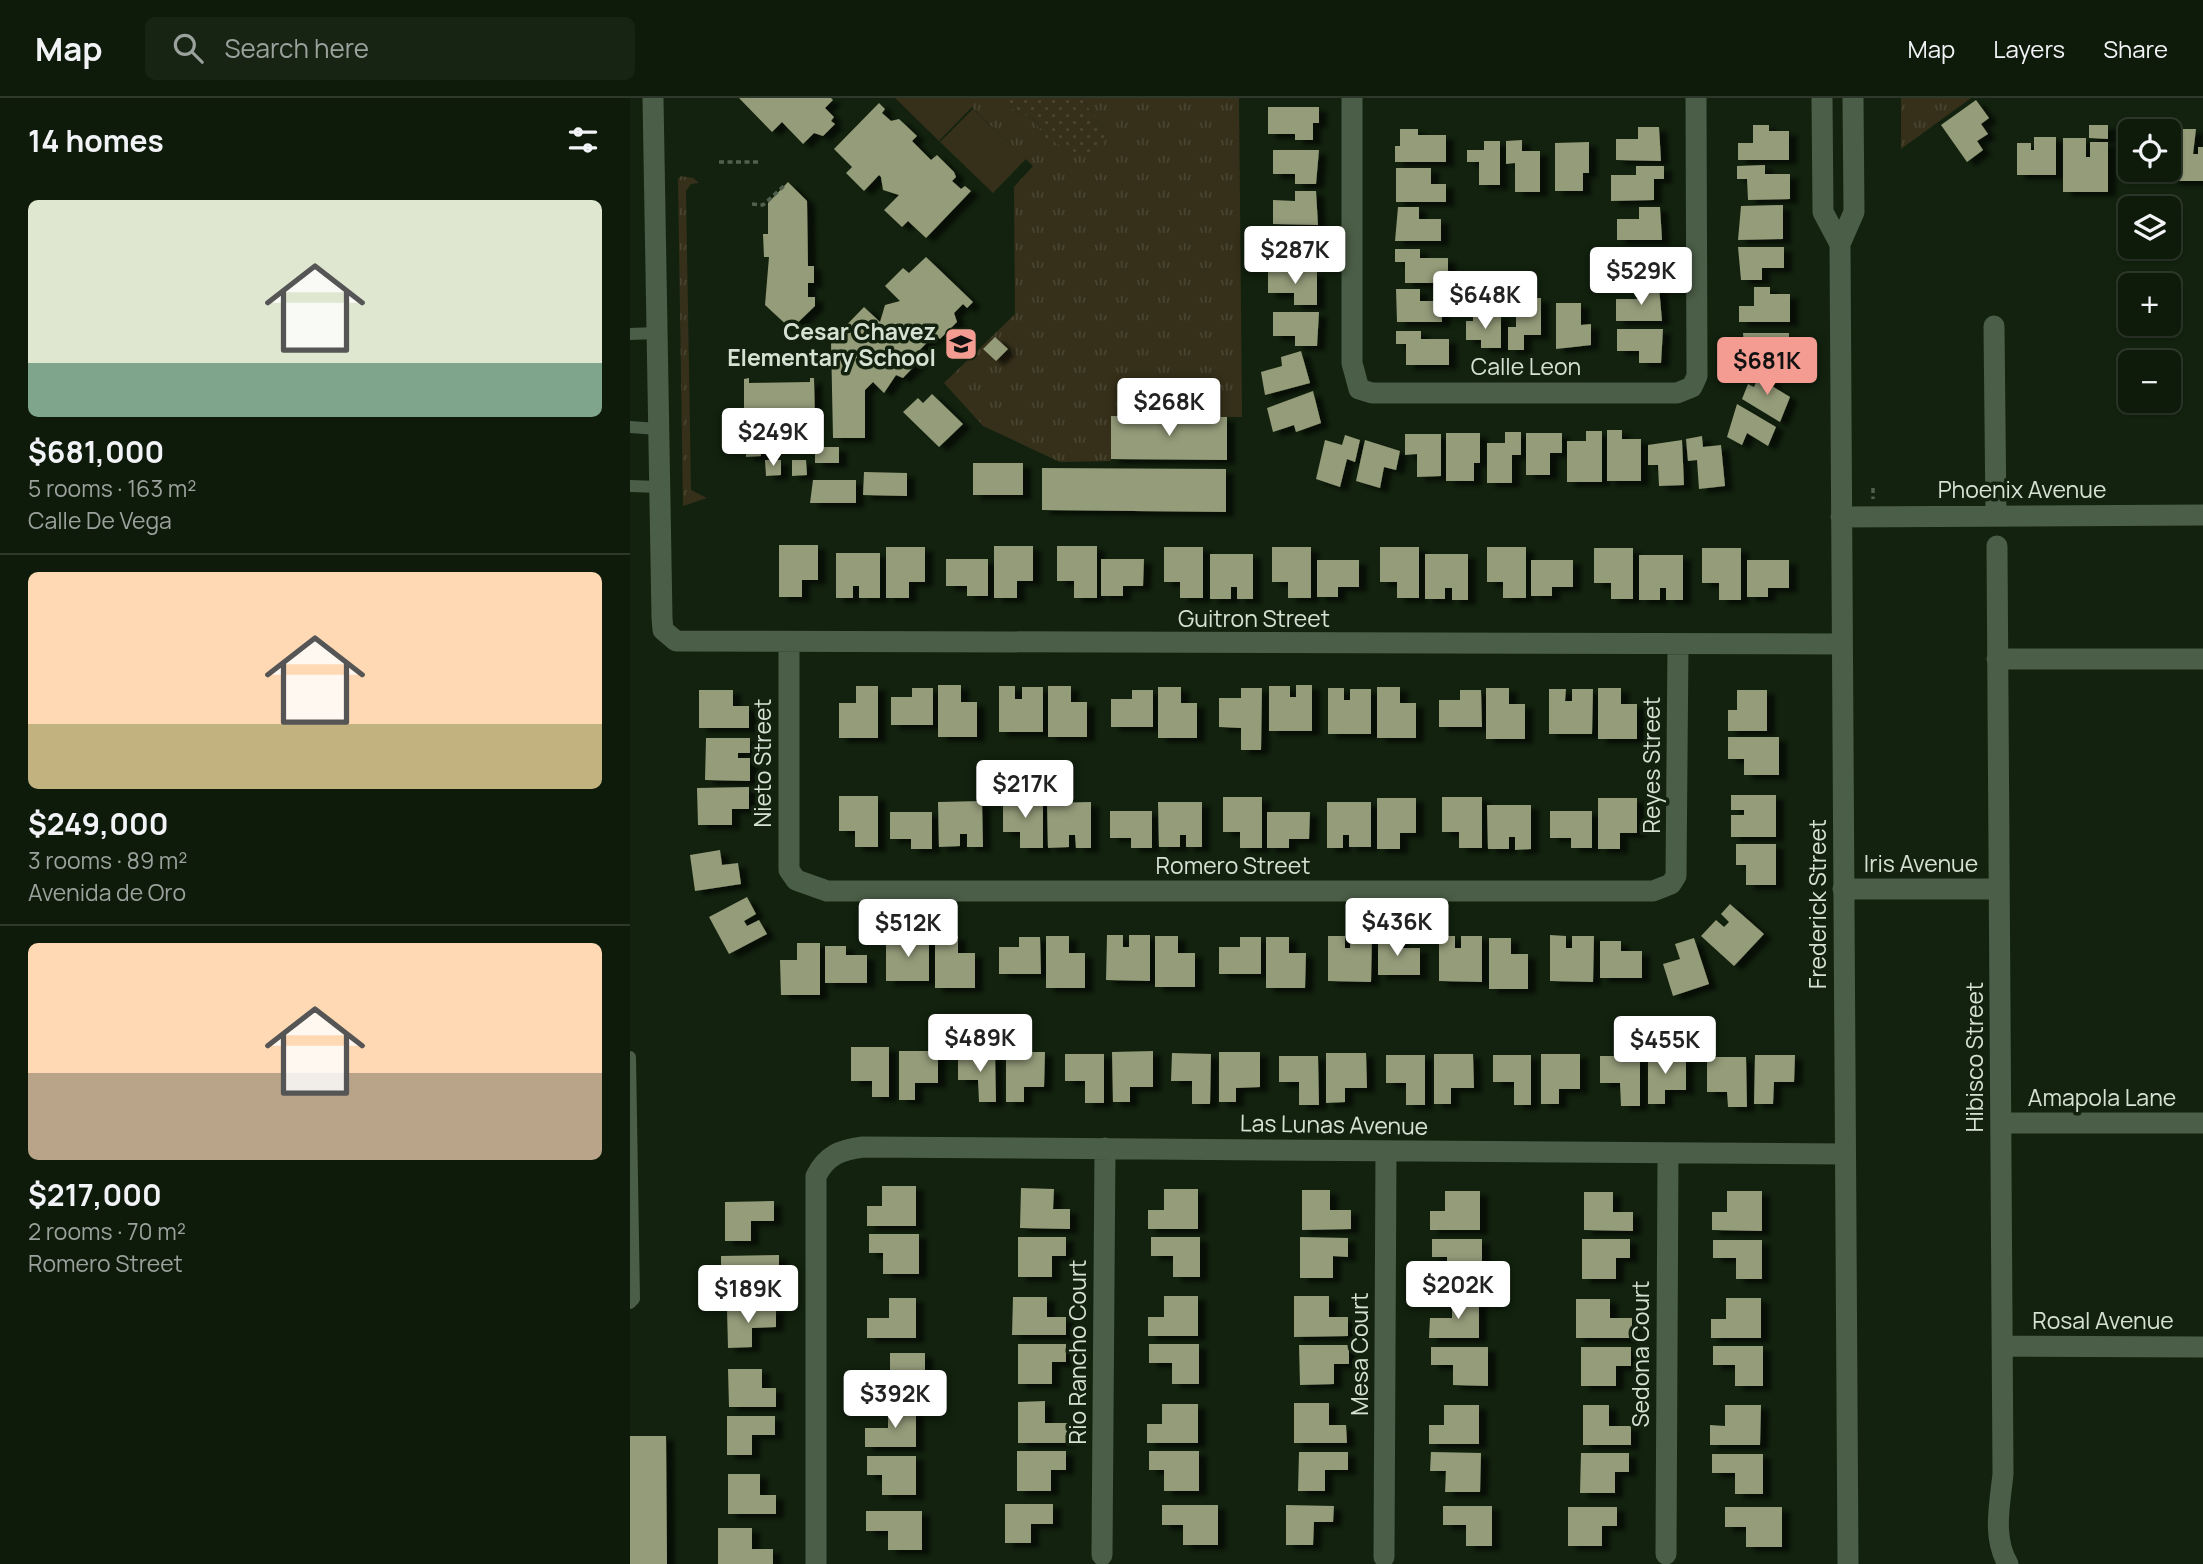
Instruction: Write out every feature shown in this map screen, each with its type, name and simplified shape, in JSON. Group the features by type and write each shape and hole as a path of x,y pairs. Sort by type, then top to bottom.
{"street":[{"path":"653,98 660,487"},
{"path":"1352,98 1368,98"},
{"name":"Calle Leon","path":"1352,98 1352,363 1359,389 1372,393 1677,393 1692,387 1698,376 1696,98"},
{"name":"Frederick Street","path":"1822,98 1823,212 1840,244"},
{"name":"Frederick Street","path":"1848,1564 1840,244 1854,212 1853,98"},
{"path":"1994,326 1996,516"},
{"name":"Guitron Street","path":"660,487 662,618 667,637 688,643 1842,644"},
{"name":"Phoenix Avenue","path":"1842,517 2203,515"},
{"name":"Hibisco Street","path":"1997,546 2003,1474 1997,1536 2001,1552 2008,1564"},
{"name":"Nieto Street","path":"789,643 788,855 789,870 796,880"},
{"name":"Reyes Street","path":"1671,884 1676,866 1678,645"},
{"path":"1997,659 2203,659"},
{"name":"Romero Street","path":"796,880 827,891 1653,891 1671,884"},
{"name":"Iris Avenue","path":"1843,889 1999,889"},
{"name":"Amapola Lane","path":"2001,1123 2203,1123"},
{"name":"Las Lunas Avenue","path":"816,1564 816,1176 824,1160 842,1150 863,1147 1845,1154"},
{"name":"Rio Rancho Court","path":"1102,1555 1105,1148"},
{"name":"Mesa Court","path":"1384,1557 1386,1151"},
{"name":"Sedona Court","path":"1666,1554 1668,1154"},
{"name":"Rosal Avenue","path":"2002,1346 2203,1347"}],"lane":[{"path":"630,334 657,333"},
{"path":"630,427 659,429"},
{"path":"630,486 660,487"},
{"path":"630,1057 634,1299 630,1303"}],"path":[{"path":"719,162 761,162"},
{"path":"752,204 763,205 786,184"}],"green space":[{"path":"895,98 962,98 972,107 939,141"},
{"path":"962,98 1001,98 1004,105 1034,119 1044,137 1104,128 1081,98 1239,98 1242,417 1111,416 1111,461 1060,462 983,426 944,383 1015,314 1014,187 1033,166"},
{"path":"1001,98 1081,98 1104,128 1104,147 1088,155 1074,152 1044,137 1034,119 1004,105"},
{"path":"1901,98 1971,98 1901,149"},
{"path":"973,109 1026,159 993,193 940,142"},
{"path":"681,176 693,178 699,183 691,184 686,191 691,490 707,498 683,506 678,179"}],"building":[{"path":"739,98 831,98 833,100 825,108 834,117 831,121 835,124 823,136 814,133 803,144 782,122 772,132"},
{"path":"1976,100 1989,118 1981,124 1988,134 1977,141 1983,150 1967,162 1941,125"},
{"path":"879,103 885,109 882,113 891,121 899,119 917,136 912,141 931,160 937,155 954,172 956,177 952,181 961,189 965,186 971,191 926,238 908,221 902,227 884,210 899,195 883,190 879,175 864,191 846,173 852,167 834,149"},
{"path":"1268,107 1319,107 1319,123 1313,123 1313,140 1295,140 1295,134 1268,134"},
{"path":"1753,125 1769,125 1769,131 1789,131 1789,160 1738,160 1738,143 1753,143"},
{"path":"2089,125 2108,125 2108,139 2089,138"},
{"path":"1638,127 1659,127 1661,161 1616,160 1616,139 1638,139"},
{"path":"1400,129 1418,129 1418,135 1446,135 1446,162 1395,162 1395,146 1400,146"},
{"path":"2181,129 2196,129 2193,154 2198,154 2198,147 2203,147 2203,181 2181,181"},
{"path":"2034,137 2056,137 2056,175 2017,175 2017,143 2031,143 2031,150 2034,150"},
{"path":"2063,138 2086,138 2086,157 2090,157 2090,142 2108,142 2108,192 2063,192"},
{"path":"1522,140 1522,151 1540,151 1540,192 1515,192 1515,163 1506,164 1506,141"},
{"path":"1484,141 1500,141 1500,185 1479,185 1479,162 1467,162 1467,150 1484,150"},
{"path":"1589,142 1589,173 1583,173 1583,191 1555,191 1555,143"},
{"path":"1273,150 1319,150 1316,184 1295,184 1295,174 1273,174"},
{"path":"1765,165 1765,174 1790,174 1790,199 1748,200 1747,179 1737,179 1737,166"},
{"path":"1636,166 1664,166 1664,179 1654,179 1654,200 1611,201 1611,175 1636,175"},
{"path":"1396,168 1431,168 1431,184 1446,184 1446,202 1396,202"},
{"path":"788,182 807,201 808,266 814,266 814,283 808,283 808,297 815,297 815,306 791,329 765,305 769,257 764,257 763,234 768,234 768,203"},
{"path":"1295,191 1316,191 1318,225 1273,224 1273,200 1295,201"},
{"path":"1783,205 1783,239 1738,240 1741,206"},
{"path":"1398,207 1419,207 1419,219 1441,219 1441,241 1395,241"},
{"path":"1639,207 1660,207 1662,240 1617,240 1617,219 1639,219"},
{"path":"1267,231 1318,232 1318,247 1310,247 1310,265 1289,265 1289,257 1267,257"},
{"path":"1637,247 1665,247 1665,260 1655,260 1655,281 1612,282 1612,256 1637,256"},
{"path":"1738,247 1784,247 1784,268 1762,268 1762,280 1741,280"},
{"path":"1395,249 1420,249 1420,258 1448,258 1448,283 1405,283 1405,262 1395,262"},
{"path":"926,257 973,302 967,308 963,304 954,313 957,322 940,339 935,334 916,354 921,359 903,378 896,375 884,393 873,382 865,390 865,438 833,438 831,341 864,307 880,322 885,305 900,301 885,286 903,268 909,273"},
{"path":"1268,271 1317,272 1317,305 1294,305 1294,293 1268,293"},
{"path":"1638,287 1659,287 1662,321 1616,321 1616,299 1638,299"},
{"path":"1754,287 1770,287 1770,294 1790,294 1790,322 1739,322 1739,306 1754,306"},
{"path":"1396,289 1420,289 1420,301 1442,301 1442,322 1397,322"},
{"path":"1516,298 1541,298 1541,335 1524,335 1524,350 1508,350 1508,327 1516,327"},
{"path":"1556,303 1581,303 1581,325 1591,324 1591,345 1556,349"},
{"path":"1273,312 1319,312 1317,346 1295,346 1295,336 1273,336"},
{"path":"1473,315 1501,315 1501,348 1481,348 1481,340 1466,340 1466,321 1473,321"},
{"path":"1617,329 1663,329 1661,363 1639,363 1639,351 1617,351"},
{"path":"1396,331 1421,331 1421,339 1449,339 1449,365 1406,365 1406,344 1396,344"},
{"path":"1743,333 1789,333 1789,354 1767,354 1767,366 1746,367"},
{"path":"995,337 1008,349 996,361 983,349"},
{"path":"1301,351 1310,383 1265,395 1261,372 1282,366 1281,357"},
{"path":"1761,371 1774,380 1772,386 1790,397 1780,422 1742,399 1748,384 1754,387"},
{"path":"749,378 749,383 810,382 810,378 814,378 815,422 811,422 811,418 793,418 793,423 788,423 788,418 771,419 771,423 766,423 766,419 749,419 749,423 744,423 744,379"},
{"path":"1313,391 1321,423 1296,432 1294,425 1273,432 1267,408"},
{"path":"932,394 963,424 939,447 903,412 918,398 923,403"},
{"path":"1737,404 1776,427 1768,446 1747,433 1742,445 1727,437"},
{"path":"1111,416 1227,417 1227,460 1111,459"},
{"path":"1607,430 1622,430 1622,439 1641,439 1641,481 1607,481"},
{"path":"1586,431 1602,431 1602,482 1567,482 1567,441 1586,441"},
{"path":"1505,432 1521,432 1521,455 1512,455 1512,483 1487,483 1487,443 1505,443"},
{"path":"1446,433 1480,433 1480,463 1474,463 1474,481 1446,481"},
{"path":"1526,433 1562,433 1562,453 1550,453 1550,475 1526,475"},
{"path":"1405,434 1441,434 1441,476 1417,477 1417,454 1405,455"},
{"path":"1345,435 1360,440 1355,462 1347,459 1340,487 1316,479 1325,440 1342,445"},
{"path":"1702,436 1703,447 1721,445 1725,486 1699,489 1697,460 1688,461 1686,439"},
{"path":"1365,440 1400,451 1396,470 1384,467 1380,488 1356,481"},
{"path":"1682,440 1684,485 1659,486 1658,465 1648,465 1648,445"},
{"path":"760,442 761,456 746,457 746,443"},
{"path":"815,447 839,447 839,463 815,463"},
{"path":"765,460 781,460 781,475 766,476"},
{"path":"792,460 806,460 807,475 792,476"},
{"path":"973,463 1023,463 1023,495 973,495"},
{"path":"1042,468 1226,469 1226,512 1042,510"},
{"path":"864,472 907,473 907,496 863,495"},
{"path":"813,480 856,480 856,503 810,503"},
{"path":"779,545 818,545 818,580 802,580 802,597 779,597"},
{"path":"994,546 1033,546 1033,581 1017,581 1017,598 994,598"},
{"path":"1057,546 1097,546 1097,598 1074,598 1074,581 1057,581"},
{"path":"886,547 925,547 925,582 909,582 909,598 886,598"},
{"path":"1164,547 1203,547 1203,598 1180,598 1180,582 1164,582"},
{"path":"1272,547 1311,547 1311,598 1288,598 1288,582 1272,582"},
{"path":"1380,547 1419,547 1419,598 1397,598 1397,582 1380,582"},
{"path":"1487,547 1526,547 1526,598 1503,598 1503,582 1487,582"},
{"path":"1594,548 1633,548 1633,599 1611,599 1611,583 1594,583"},
{"path":"1702,548 1741,548 1741,600 1719,600 1719,583 1702,583"},
{"path":"836,553 880,553 880,598 859,598 859,586 853,586 853,598 836,598"},
{"path":"1210,554 1253,554 1253,599 1237,599 1237,587 1231,587 1231,599 1210,599"},
{"path":"1425,554 1468,554 1468,600 1452,600 1452,588 1445,588 1445,599 1425,599"},
{"path":"1639,555 1683,555 1683,600 1666,600 1666,588 1660,588 1660,600 1639,600"},
{"path":"946,559 988,559 988,596 967,596 967,586 946,586"},
{"path":"1101,559 1144,559 1143,586 1123,586 1123,596 1101,596"},
{"path":"1317,560 1359,560 1359,587 1338,587 1338,597 1317,597"},
{"path":"1531,560 1573,560 1573,587 1552,587 1552,596 1531,596"},
{"path":"1747,560 1789,560 1789,588 1768,588 1768,597 1747,597"},
{"path":"938,685 961,685 961,702 977,702 977,737 938,737"},
{"path":"1296,685 1312,685 1312,731 1269,731 1269,686 1290,686 1290,697 1296,697"},
{"path":"856,686 878,686 878,738 839,738 839,703 856,703"},
{"path":"999,686 1015,686 1015,699 1022,699 1022,687 1043,687 1043,732 999,732"},
{"path":"1048,686 1071,686 1071,702 1087,702 1087,737 1048,737"},
{"path":"1158,687 1181,687 1181,703 1197,703 1197,738 1158,738"},
{"path":"1377,687 1400,687 1400,703 1416,703 1416,738 1377,738"},
{"path":"912,688 933,688 933,725 891,725 891,697 912,697"},
{"path":"1241,688 1262,688 1261,750 1241,750 1241,728 1219,727 1219,698 1241,698"},
{"path":"1328,688 1344,688 1344,700 1350,700 1350,689 1371,689 1371,734 1328,734"},
{"path":"1486,688 1509,688 1509,704 1525,704 1525,739 1486,739"},
{"path":"1598,688 1621,688 1621,704 1637,704 1637,739 1598,739"},
{"path":"1549,689 1566,689 1565,701 1572,701 1572,689 1593,689 1592,734 1549,734"},
{"path":"699,690 733,690 733,706 749,706 749,728 699,728"},
{"path":"1132,690 1153,690 1153,727 1111,727 1111,699 1132,699"},
{"path":"1460,690 1481,690 1482,727 1439,727 1439,700 1460,700"},
{"path":"1737,690 1767,690 1767,731 1728,731 1728,710 1737,710"},
{"path":"1728,737 1779,737 1779,775 1744,775 1744,759 1728,759"},
{"path":"706,738 750,738 750,753 738,753 738,758 750,758 750,781 705,780"},
{"path":"749,787 749,809 732,809 732,825 698,825 697,788"},
{"path":"1731,795 1776,795 1776,837 1731,837 1731,815 1744,815 1744,810 1731,810"},
{"path":"839,796 878,796 878,847 855,847 855,831 839,831"},
{"path":"1003,797 1043,797 1043,848 1020,848 1020,832 1003,832"},
{"path":"1223,797 1262,797 1262,848 1240,848 1240,832 1223,832"},
{"path":"1442,797 1482,797 1482,848 1459,848 1459,832 1442,832"},
{"path":"1377,798 1416,798 1416,833 1400,833 1400,849 1377,849"},
{"path":"1598,798 1637,798 1637,833 1620,833 1620,849 1598,849"},
{"path":"982,801 983,847 967,847 967,834 960,834 960,846 939,847 938,802"},
{"path":"1091,802 1091,848 1076,848 1075,835 1069,835 1069,847 1048,848 1047,803"},
{"path":"1158,802 1202,802 1202,847 1186,847 1186,835 1180,835 1180,847 1159,847"},
{"path":"1327,802 1371,802 1371,847 1349,847 1349,835 1343,835 1343,848 1327,848"},
{"path":"1487,805 1531,805 1531,849 1515,850 1515,837 1509,837 1509,849 1488,849"},
{"path":"1110,811 1152,811 1152,848 1131,848 1131,838 1110,838"},
{"path":"1550,811 1592,811 1592,848 1571,848 1571,838 1550,838"},
{"path":"890,812 932,812 932,849 911,849 911,839 890,839"},
{"path":"1267,812 1310,812 1309,839 1289,839 1289,848 1267,848"},
{"path":"1736,844 1776,844 1776,885 1746,885 1746,865 1736,865"},
{"path":"720,850 722,865 738,863 741,884 695,891 690,855"},
{"path":"747,897 756,914 744,921 747,926 759,920 767,934 729,954 709,917"},
{"path":"1730,904 1764,934 1734,966 1701,936 1716,920 1724,927 1729,922 1721,914"},
{"path":"886,935 902,935 902,947 908,948 908,935 929,936 929,981 886,981"},
{"path":"1107,935 1123,935 1123,947 1129,947 1129,935 1150,935 1150,981 1106,980"},
{"path":"1550,935 1566,936 1566,948 1572,948 1572,936 1594,936 1593,982 1550,981"},
{"path":"935,936 958,936 958,953 975,953 975,988 935,988"},
{"path":"1046,936 1069,936 1069,953 1085,953 1085,988 1046,988"},
{"path":"1155,936 1178,936 1178,953 1195,953 1195,987 1155,987"},
{"path":"1328,936 1345,936 1345,948 1350,948 1351,936 1372,936 1371,982 1328,981"},
{"path":"1439,936 1455,936 1455,948 1461,948 1461,936 1482,936 1482,982 1439,981"},
{"path":"1019,937 1040,937 1041,974 999,974 999,947 1019,947"},
{"path":"1240,937 1261,937 1261,974 1219,974 1219,947 1240,947"},
{"path":"1266,937 1289,937 1289,953 1306,953 1305,988 1266,988"},
{"path":"1378,938 1400,938 1400,948 1420,948 1420,975 1378,975"},
{"path":"1489,938 1511,938 1511,954 1528,954 1528,989 1489,989"},
{"path":"1694,938 1709,984 1673,996 1663,964 1680,959 1675,944"},
{"path":"1600,941 1621,941 1621,951 1642,951 1642,978 1600,978"},
{"path":"797,943 820,943 820,995 781,995 780,960 797,960"},
{"path":"825,946 846,946 846,955 867,955 867,983 825,983"},
{"path":"851,1047 889,1047 889,1097 872,1097 872,1081 851,1081"},
{"path":"899,1051 938,1051 938,1083 915,1083 915,1100 899,1100"},
{"path":"1153,1051 1153,1087 1130,1087 1130,1102 1113,1102 1112,1052"},
{"path":"1006,1052 1045,1052 1044,1087 1024,1087 1024,1102 1006,1102"},
{"path":"1219,1052 1260,1052 1260,1087 1236,1088 1236,1102 1219,1102"},
{"path":"1172,1053 1211,1054 1210,1104 1192,1104 1192,1081 1171,1081"},
{"path":"1326,1053 1366,1053 1367,1088 1345,1088 1345,1102 1326,1103"},
{"path":"958,1054 995,1054 996,1102 979,1102 978,1080 958,1080"},
{"path":"1065,1054 1104,1054 1104,1103 1085,1103 1085,1081 1065,1081"},
{"path":"1434,1054 1473,1054 1474,1088 1451,1088 1451,1104 1434,1104"},
{"path":"1541,1054 1580,1054 1580,1089 1559,1089 1559,1104 1541,1104"},
{"path":"1386,1055 1425,1055 1425,1105 1406,1105 1406,1083 1386,1083"},
{"path":"1493,1055 1531,1055 1531,1105 1514,1105 1514,1082 1493,1082"},
{"path":"1648,1055 1686,1055 1686,1090 1665,1090 1665,1104 1648,1104"},
{"path":"1755,1055 1795,1055 1794,1082 1774,1082 1773,1104 1754,1104"},
{"path":"1279,1056 1318,1056 1319,1105 1299,1105 1299,1082 1279,1082"},
{"path":"1600,1056 1640,1056 1640,1106 1621,1106 1620,1083 1600,1083"},
{"path":"1707,1057 1746,1057 1747,1107 1728,1107 1727,1092 1707,1092"},
{"path":"882,1186 916,1186 916,1226 867,1226 867,1206 882,1206"},
{"path":"1021,1188 1054,1189 1053,1209 1070,1209 1070,1229 1020,1228"},
{"path":"1164,1189 1198,1189 1198,1229 1148,1229 1148,1210 1164,1210"},
{"path":"1302,1190 1330,1190 1330,1210 1351,1210 1351,1229 1302,1230"},
{"path":"1445,1191 1480,1191 1480,1230 1430,1230 1430,1211 1445,1211"},
{"path":"1727,1191 1762,1191 1762,1231 1712,1230 1712,1212 1727,1212"},
{"path":"1584,1192 1613,1192 1613,1212 1633,1212 1633,1231 1584,1230"},
{"path":"774,1201 774,1221 751,1221 751,1241 725,1241 725,1202"},
{"path":"869,1234 919,1234 919,1274 883,1274 883,1253 869,1253"},
{"path":"1018,1237 1066,1237 1066,1256 1052,1256 1052,1277 1018,1277"},
{"path":"1151,1237 1200,1237 1200,1277 1173,1277 1173,1256 1151,1256"},
{"path":"1300,1237 1348,1238 1348,1257 1333,1256 1333,1278 1300,1278"},
{"path":"1432,1239 1482,1239 1482,1279 1447,1279 1447,1257 1432,1257"},
{"path":"1582,1239 1630,1239 1630,1258 1616,1258 1616,1279 1582,1279"},
{"path":"1713,1240 1762,1240 1762,1279 1736,1279 1736,1258 1713,1258"},
{"path":"779,1255 779,1275 755,1275 755,1295 721,1296 721,1256"},
{"path":"1164,1296 1198,1296 1198,1336 1148,1336 1148,1317 1164,1317"},
{"path":"1294,1296 1329,1296 1329,1317 1348,1317 1348,1336 1294,1337"},
{"path":"1013,1297 1047,1297 1047,1317 1066,1317 1066,1335 1012,1335"},
{"path":"889,1298 916,1298 916,1338 867,1338 867,1318 889,1318"},
{"path":"1452,1298 1479,1298 1479,1338 1429,1338 1430,1318 1452,1318"},
{"path":"1726,1298 1761,1298 1761,1338 1711,1338 1711,1319 1726,1319"},
{"path":"1576,1299 1610,1299 1610,1318 1632,1318 1632,1338 1576,1338"},
{"path":"776,1308 776,1327 752,1328 752,1347 728,1348 727,1309"},
{"path":"1018,1344 1066,1344 1066,1362 1052,1362 1052,1384 1018,1384"},
{"path":"1149,1344 1199,1344 1199,1384 1172,1384 1172,1363 1149,1363"},
{"path":"1299,1345 1349,1345 1349,1364 1334,1364 1334,1384 1300,1385"},
{"path":"1713,1346 1763,1346 1763,1386 1735,1386 1735,1365 1713,1365"},
{"path":"1431,1347 1488,1347 1488,1386 1453,1385 1453,1365 1431,1365"},
{"path":"1581,1347 1631,1347 1631,1366 1616,1366 1616,1386 1581,1386"},
{"path":"890,1353 925,1353 925,1393 870,1393 869,1374 890,1374"},
{"path":"728,1369 762,1369 762,1388 776,1388 776,1407 729,1407"},
{"path":"1045,1401 1045,1423 1068,1423 1068,1443 1018,1443 1018,1402"},
{"path":"1294,1403 1329,1403 1329,1425 1346,1425 1347,1443 1294,1443"},
{"path":"1162,1404 1198,1404 1198,1443 1147,1443 1147,1424 1162,1424"},
{"path":"1444,1405 1479,1405 1479,1444 1429,1444 1429,1425 1444,1425"},
{"path":"1583,1405 1609,1405 1609,1426 1631,1426 1631,1445 1583,1445"},
{"path":"1725,1405 1761,1405 1760,1445 1710,1445 1710,1425 1725,1426"},
{"path":"888,1407 916,1408 916,1447 865,1447 865,1428 888,1428"},
{"path":"727,1416 775,1416 775,1435 752,1435 752,1455 727,1455"},
{"path":"630,1436 666,1436 667,1564 630,1564"},
{"path":"1017,1451 1066,1451 1066,1470 1051,1470 1051,1491 1017,1491"},
{"path":"1149,1451 1199,1451 1199,1491 1164,1491 1164,1470 1149,1470"},
{"path":"1299,1452 1348,1452 1348,1470 1325,1470 1325,1491 1298,1491"},
{"path":"1431,1452 1481,1453 1480,1492 1445,1492 1446,1471 1430,1471"},
{"path":"1581,1453 1629,1453 1629,1472 1615,1472 1615,1493 1580,1493"},
{"path":"1712,1454 1763,1454 1763,1494 1735,1494 1735,1473 1712,1473"},
{"path":"867,1456 916,1456 916,1495 882,1495 882,1475 867,1475"},
{"path":"728,1474 760,1474 760,1495 776,1495 776,1514 728,1514"},
{"path":"1005,1504 1053,1504 1053,1524 1031,1524 1031,1543 1005,1543"},
{"path":"1162,1505 1218,1505 1218,1545 1183,1545 1183,1525 1162,1525"},
{"path":"1286,1505 1334,1506 1333,1522 1314,1522 1313,1545 1286,1545"},
{"path":"1443,1506 1492,1506 1492,1546 1466,1546 1466,1525 1443,1525"},
{"path":"1568,1507 1617,1507 1617,1526 1602,1526 1602,1546 1568,1546"},
{"path":"1725,1507 1782,1507 1782,1547 1746,1547 1746,1527 1725,1527"},
{"path":"866,1511 922,1511 922,1550 888,1550 888,1531 866,1531"},
{"path":"718,1528 752,1528 752,1549 773,1549 773,1564 718,1564"}],"place":[{"name":"Cesar Chavez Elementary School","path":"961,344"}]}
